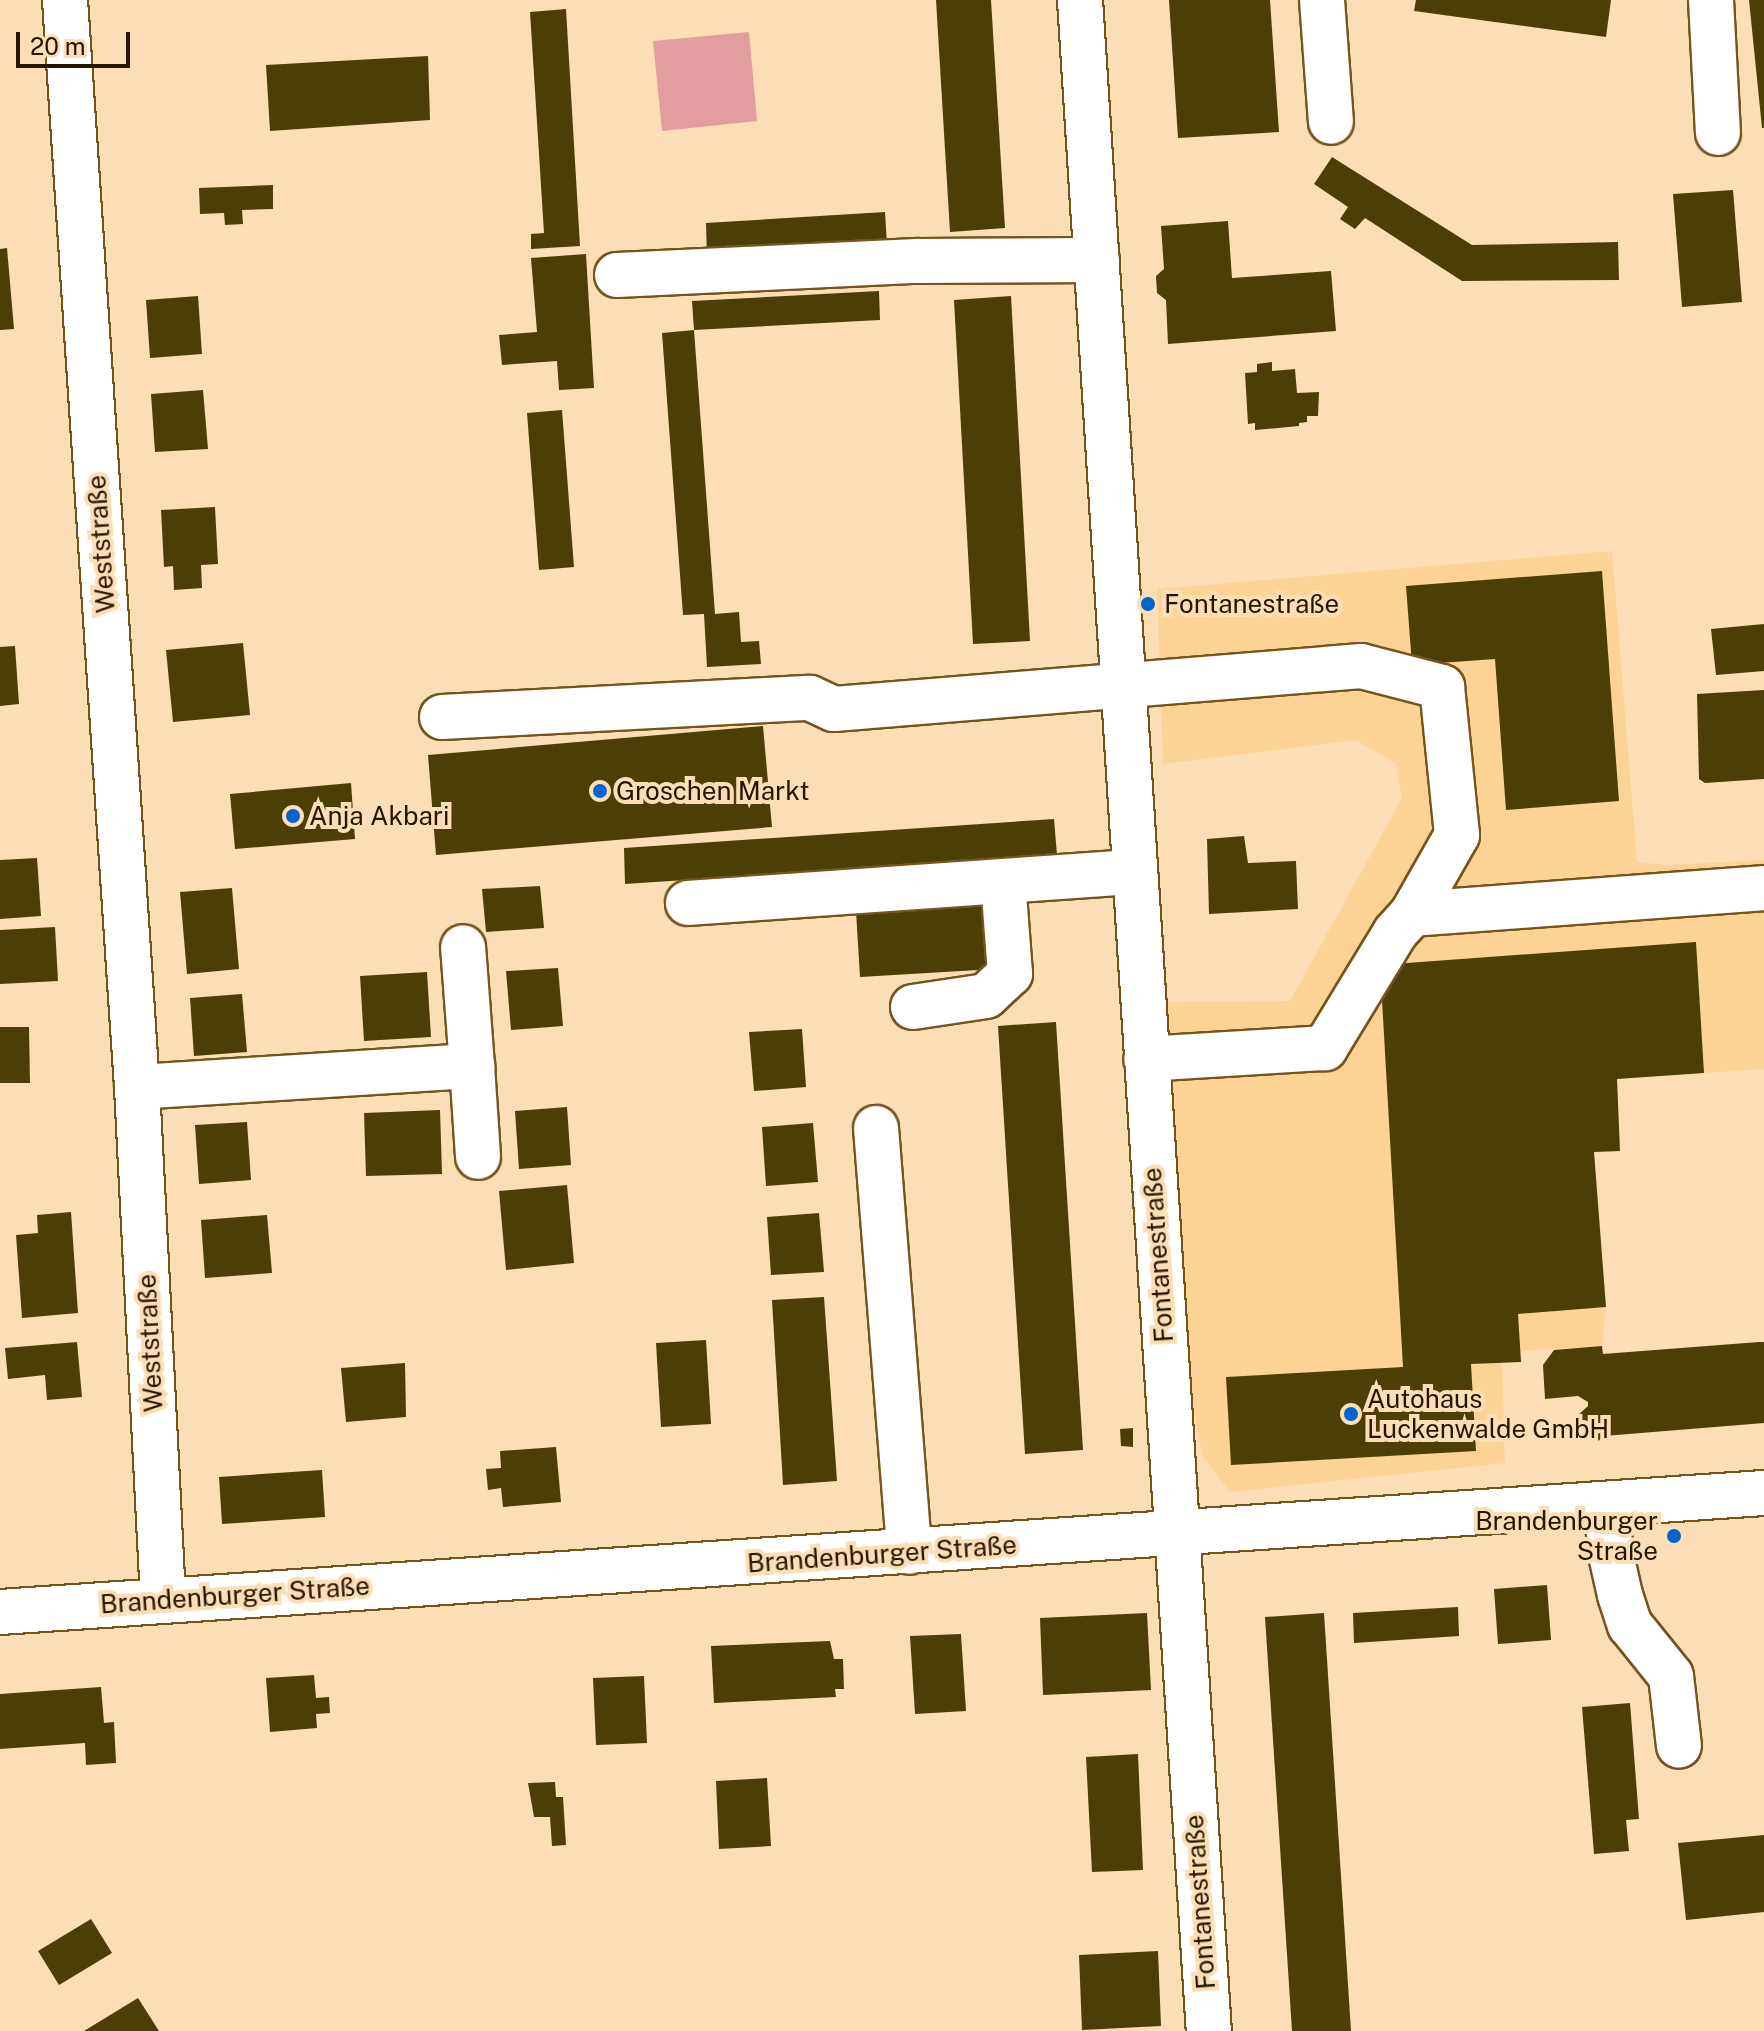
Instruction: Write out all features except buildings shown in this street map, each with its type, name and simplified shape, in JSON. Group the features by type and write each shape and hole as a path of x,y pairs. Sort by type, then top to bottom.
{"street":[{"name":"Weststraße","path":"65,0 137,1087 163,1599"},
{"name":"Fontanestraße","path":"1080,0 1209,2031"},
{"path":"1322,0 1331,122"},
{"path":"1711,0 1718,133"},
{"path":"617,275 917,261 1097,260"},
{"path":"442,717 810,698 834,709 1361,666 1442,687 1457,835 1412,914 1395,933 1325,1048 1146,1059"},
{"path":"688,903 1135,872"},
{"path":"913,1007 986,996 1010,974 1003,881"},
{"path":"1412,914 1764,888"},
{"path":"463,947 478,1157"},
{"path":"137,1087 472,1066"},
{"path":"876,1128 909,1552"},
{"name":"Brandenburger Straße","path":"0,1612 1764,1493"},
{"path":"1606,1504 1611,1555 1620,1595 1630,1625 1671,1676 1679,1746"}],"shaded area":[{"path":"749,32 757,121 662,131 653,41"},
{"path":"1612,551 1637,862 1666,865 1764,860 1764,1069 1617,1079 1620,1151 1594,1153 1606,1307 1602,1346 1521,1351 1521,1362 1502,1362 1505,1463 1230,1492 1203,1457 1193,1408 1165,1002 1290,1001 1402,798 1396,764 1356,740 1163,764 1157,589"}],"place":[{"name":"Fontanestraße","path":"1148,604"},
{"name":"Groschen Markt","path":"600,791"},
{"name":"Anja Akbari","path":"293,816"},
{"name":"Autohaus Luckenwalde GmbH","path":"1351,1414"},
{"name":"Brandenburger Straße","path":"1674,1536"}]}
